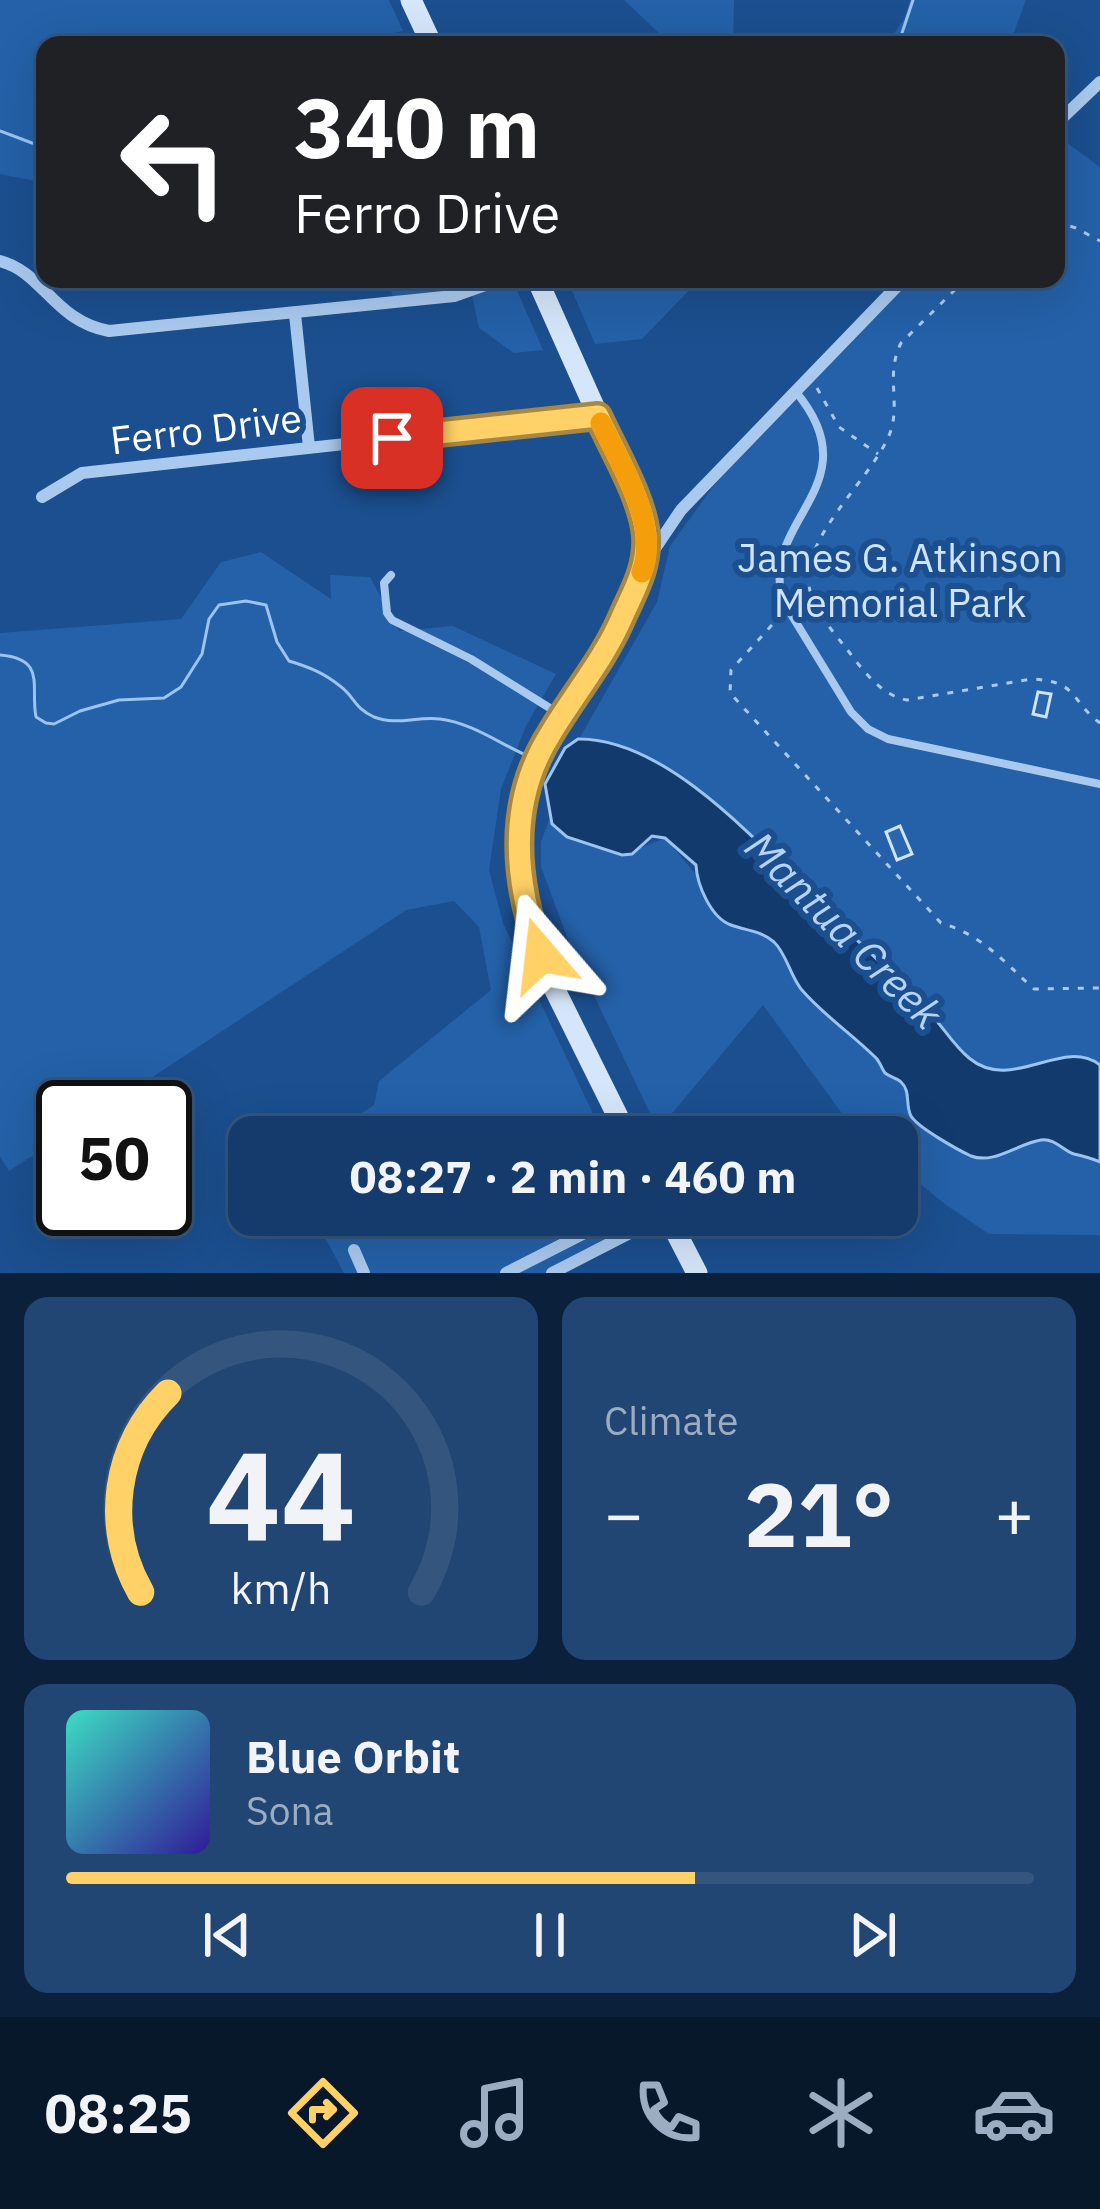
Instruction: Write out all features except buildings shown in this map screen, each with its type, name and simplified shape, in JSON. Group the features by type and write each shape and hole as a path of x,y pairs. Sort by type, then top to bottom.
{"main road":[{"path":"411,0 428,36"},
{"path":"541,288 645,527 646,562 616,631 539,753 519,826 518,857 530,926 552,984 618,1116"},
{"path":"677,1236 697,1273"}],"street":[{"path":"1065,116 1098,87"},
{"path":"0,261 15,265 36,285"},
{"path":"39,288 69,316 109,331 454,296 477,288"},
{"path":"646,562 681,510 895,288"},
{"path":"296,314 309,447"},
{"name":"Ferro Drive","path":"42,496 82,473 598,416"},
{"path":"506,1273 579,1236"},
{"path":"552,1273 625,1236"},
{"path":"354,1250 364,1273"}],"lane":[{"path":"795,390 818,422 824,455 818,482 783,554 779,579 786,606 851,712 875,733 894,740 1100,784"},
{"path":"391,575 384,583 392,620 471,659 562,716"}],"path":[{"path":"1065,226 1100,241"},
{"path":"957,288 896,353 891,373 892,425 879,454 822,533 812,558 810,592 851,655 882,689 899,699 1044,680 1067,687 1100,724"},
{"path":"808,377 839,427 879,454"},
{"path":"786,606 730,670 730,693 941,923 967,930 1034,989 1100,988"}],"green space":[{"path":"0,0 389,0 403,31 378,36 36,36 36,181 0,174"},
{"path":"624,0 734,0 733,36 660,34"},
{"path":"910,0 1026,0 1010,36 892,36"},
{"name":"James G. Atkinson Memorial Park","path":"1065,142 1100,167 1100,1235 989,1234 946,1205 918,1182 918,1116 844,1116 763,1005 670,1116 651,1116 570,945 541,867 541,842 554,806 622,855 665,838 739,925 727,813 579,739 657,602 670,546 715,484 898,288 1065,288"},
{"path":"390,288 516,288 543,350 514,353 479,328 471,291 394,301"},
{"path":"571,288 691,288 642,339 595,344"},
{"path":"261,552 331,599 330,575 370,577 399,631 453,626 556,674 526,726 501,789 489,870 503,923 594,1116 358,1116 374,1105 379,1081 491,990 479,927 454,901 406,910 148,1080 36,1080 36,1154 9,1171 0,1157 0,633 181,619 221,562"},
{"path":"324,1236 613,1236 558,1273 344,1273"}],"water":[{"path":"578,739 612,743 646,756 711,800 902,983 969,1058 1002,1070 1070,1057 1100,1065 1100,1162 1046,1140 980,1158 921,1126 918,1116 911,1116 901,1082 885,1073 877,1059 810,998 774,942 717,915 702,891 696,865 665,838 652,836 632,854 622,855 567,837 552,824 545,784 565,748"}],"waterway":[{"path":"901,36 913,0"},
{"path":"0,131 36,144"},
{"name":"Mantua Creek","path":"0,655 30,668 36,717 54,724 119,700 164,698 181,687 202,654 209,619 219,605 246,601 266,605 277,642 289,661 328,677 367,714 391,721 452,721 528,756"}],"slow traffic":[{"path":"601,423 645,527 642,572"}],"route":[{"path":"392,438 598,416 645,527 646,562 616,631 550,733 527,789 518,857 530,926 541,955"}]}
